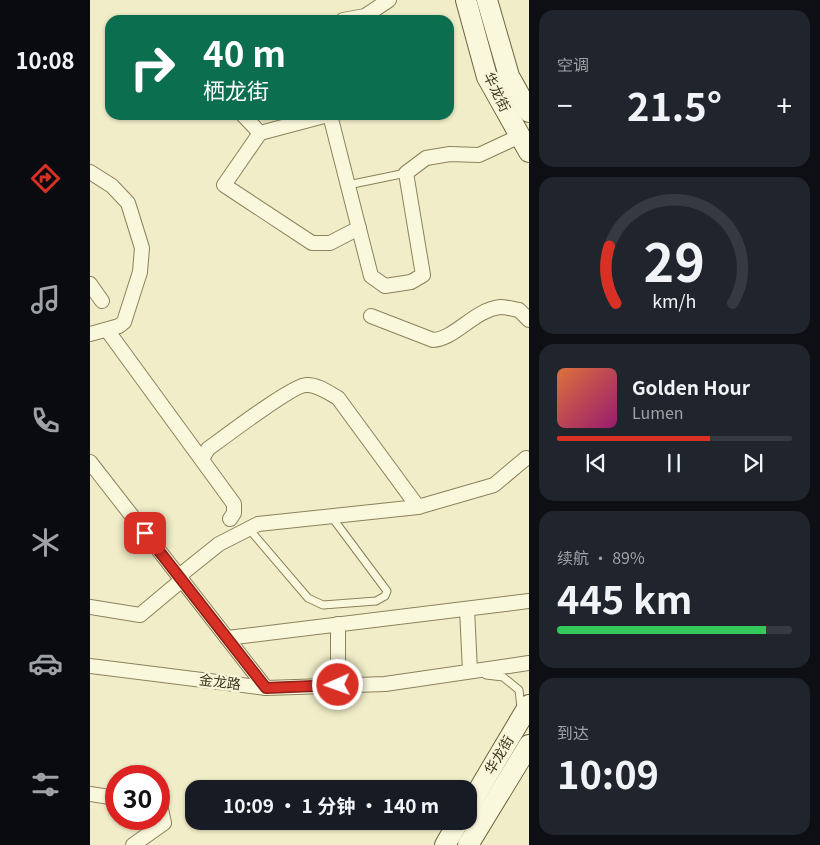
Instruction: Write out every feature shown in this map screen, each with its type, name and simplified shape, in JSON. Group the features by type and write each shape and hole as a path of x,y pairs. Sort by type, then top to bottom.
{"main road":[{"name":"华龙街","path":"466,0 487,77 524,144"},
{"name":"华龙街","path":"488,0 509,76 529,112"},
{"name":"华龙街","path":"477,792 524,713"},
{"name":"华龙街","path":"468,845 529,745"},
{"path":"445,845 454,830"}],"street":[{"path":"366,15 389,0"},
{"path":"246,120 260,133"},
{"path":"310,120 260,133 224,185 312,243 330,243 359,228"},
{"path":"330,120 371,276 386,286 411,282 423,275 406,173 426,158 450,154 479,156 524,144"},
{"path":"90,172 112,186 128,203 142,248 140,272 124,322 119,326 90,334"},
{"path":"90,284 102,301"},
{"path":"371,316 433,340 441,339 478,314 500,307 520,310 529,320"},
{"path":"107,330 234,504 234,513 230,519"},
{"path":"202,460 208,449 290,392 306,384 338,398 418,507"},
{"path":"90,607 140,615 219,544 258,524 418,507 494,485 526,458"},
{"path":"90,462 266,688"},
{"path":"227,638 529,600"},
{"path":"467,609 470,671"},
{"path":"338,624 338,685"},
{"name":"金龙路","path":"90,666 266,688 385,684 529,663"},
{"path":"90,794 105,796"},
{"path":"133,845 154,830"}],"lane":[{"path":"348,185 406,173"},
{"path":"249,529 308,598 323,605 376,601 385,596 387,591 330,516"},
{"path":"453,674 503,677 519,690 524,713"}],"route":[{"path":"145,533 266,688 338,685"}]}
